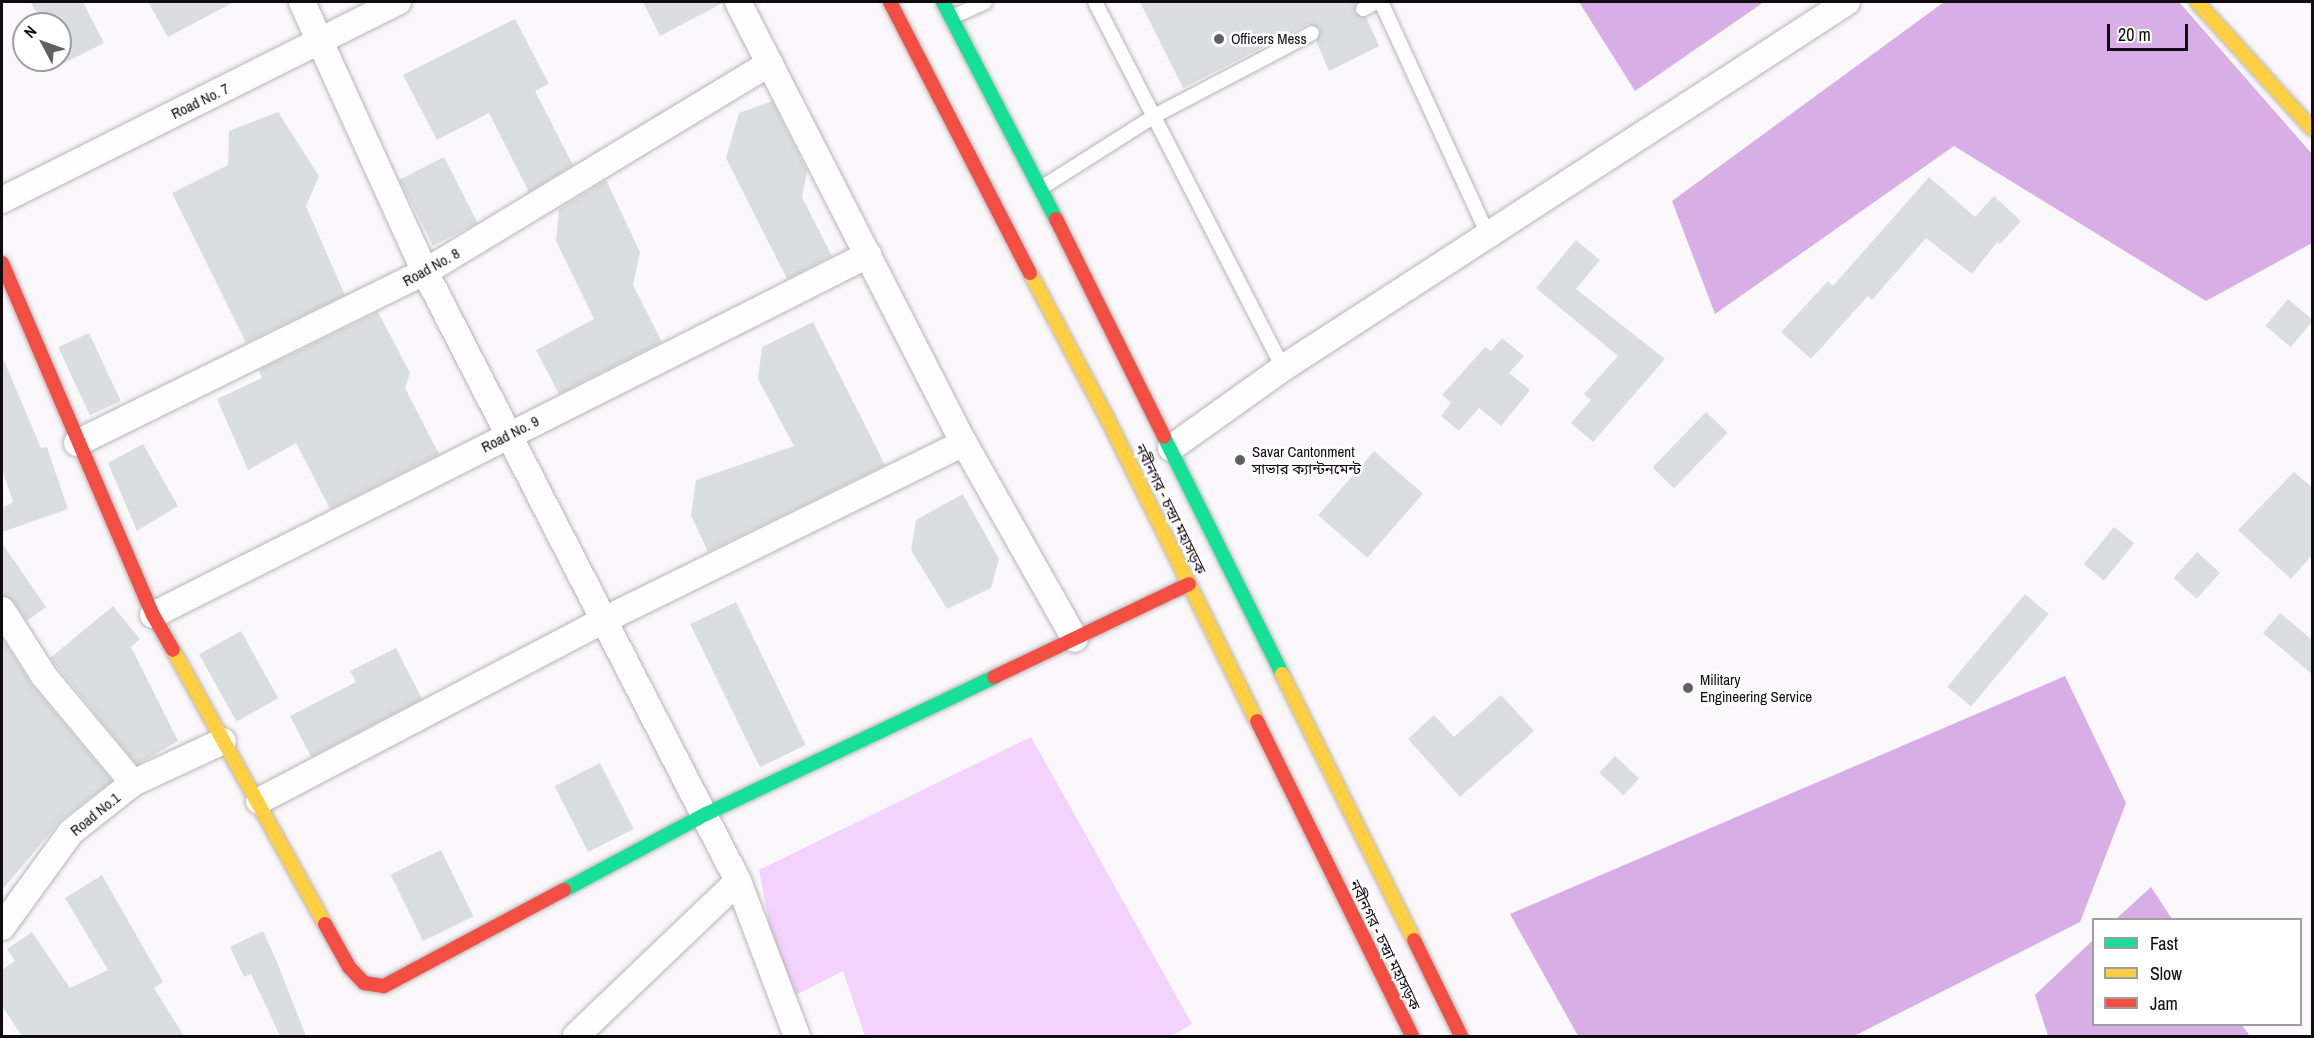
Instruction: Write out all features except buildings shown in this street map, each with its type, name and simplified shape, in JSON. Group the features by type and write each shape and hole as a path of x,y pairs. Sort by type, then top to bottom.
{"main road":[{"name":"নবীনগর - চন্দ্রা মহাসড়ক","path":"890,2 966,153 1106,416 1412,1036"},
{"name":"নবীনগর - চন্দ্রা মহাসড়ক","path":"943,2 1041,188 1461,1036"},
{"path":"2197,2 2313,129"},
{"path":"2,262 77,443 153,615 259,801 349,967 364,983 384,986 706,814 1189,584"}],"street":[{"path":"302,2 318,43 425,272 507,435 706,814 738,881 797,1036"},
{"name":"Road No. 7","path":"2,200 398,2"},
{"path":"738,2 964,443 1075,639"},
{"path":"1171,448 1283,368 1847,2"},
{"name":"Road No. 8","path":"77,443 425,272 770,63"},
{"name":"Road No. 9","path":"153,615 868,255"},
{"path":"259,801 604,620 964,443"},
{"path":"2,610 45,676 133,783"},
{"name":"Road No.1","path":"2,927 71,832 133,783 223,741"},
{"path":"576,1036 738,881"}],"lane":[{"path":"952,17 985,2"},
{"path":"1095,2 1156,115 1283,368"},
{"path":"1363,9 1376,2"},
{"path":"1381,2 1488,235"},
{"path":"1041,188 1156,115 1312,33"}],"shaded area":[{"path":"1579,2 1764,2 1635,91"},
{"path":"1944,2 2179,2 2312,154 2312,243 2206,301 1954,146 1715,314 1672,201"},
{"path":"2065,676 2126,803 2080,922 1854,1036 1578,1036 1510,914"},
{"path":"1031,737 1192,1024 1171,1036 865,1036 843,971 784,1001 759,870"},
{"path":"2151,887 2171,918 2117,918"},
{"path":"2092,941 2092,1026 2243,1026 2250,1036 2048,1036 2035,995"}],"traffic: fast":[{"path":"943,2 1056,219"},
{"path":"1164,437 1282,674"},
{"path":"564,890 706,814 994,677"}],"traffic: slow":[{"path":"2197,2 2312,129"},
{"path":"1030,273 1106,416 1257,721"},
{"path":"173,650 325,924"},
{"path":"1282,674 1414,940"}],"traffic: jam":[{"path":"890,2 1030,273"},
{"path":"1056,219 1164,437"},
{"path":"2,263 153,615 173,650"},
{"path":"994,677 1189,584"},
{"path":"1257,721 1412,1036"},
{"path":"325,924 349,967 364,983 384,986 564,890"},
{"path":"1414,940 1461,1036"}],"place":[{"name":"Officers Mess","path":"1219,39"},
{"name":"Savar Cantonment সাভার ক্যান্টনমেন্ট","path":"1240,460"},
{"name":"Military Engineering Service","path":"1688,688"}]}
